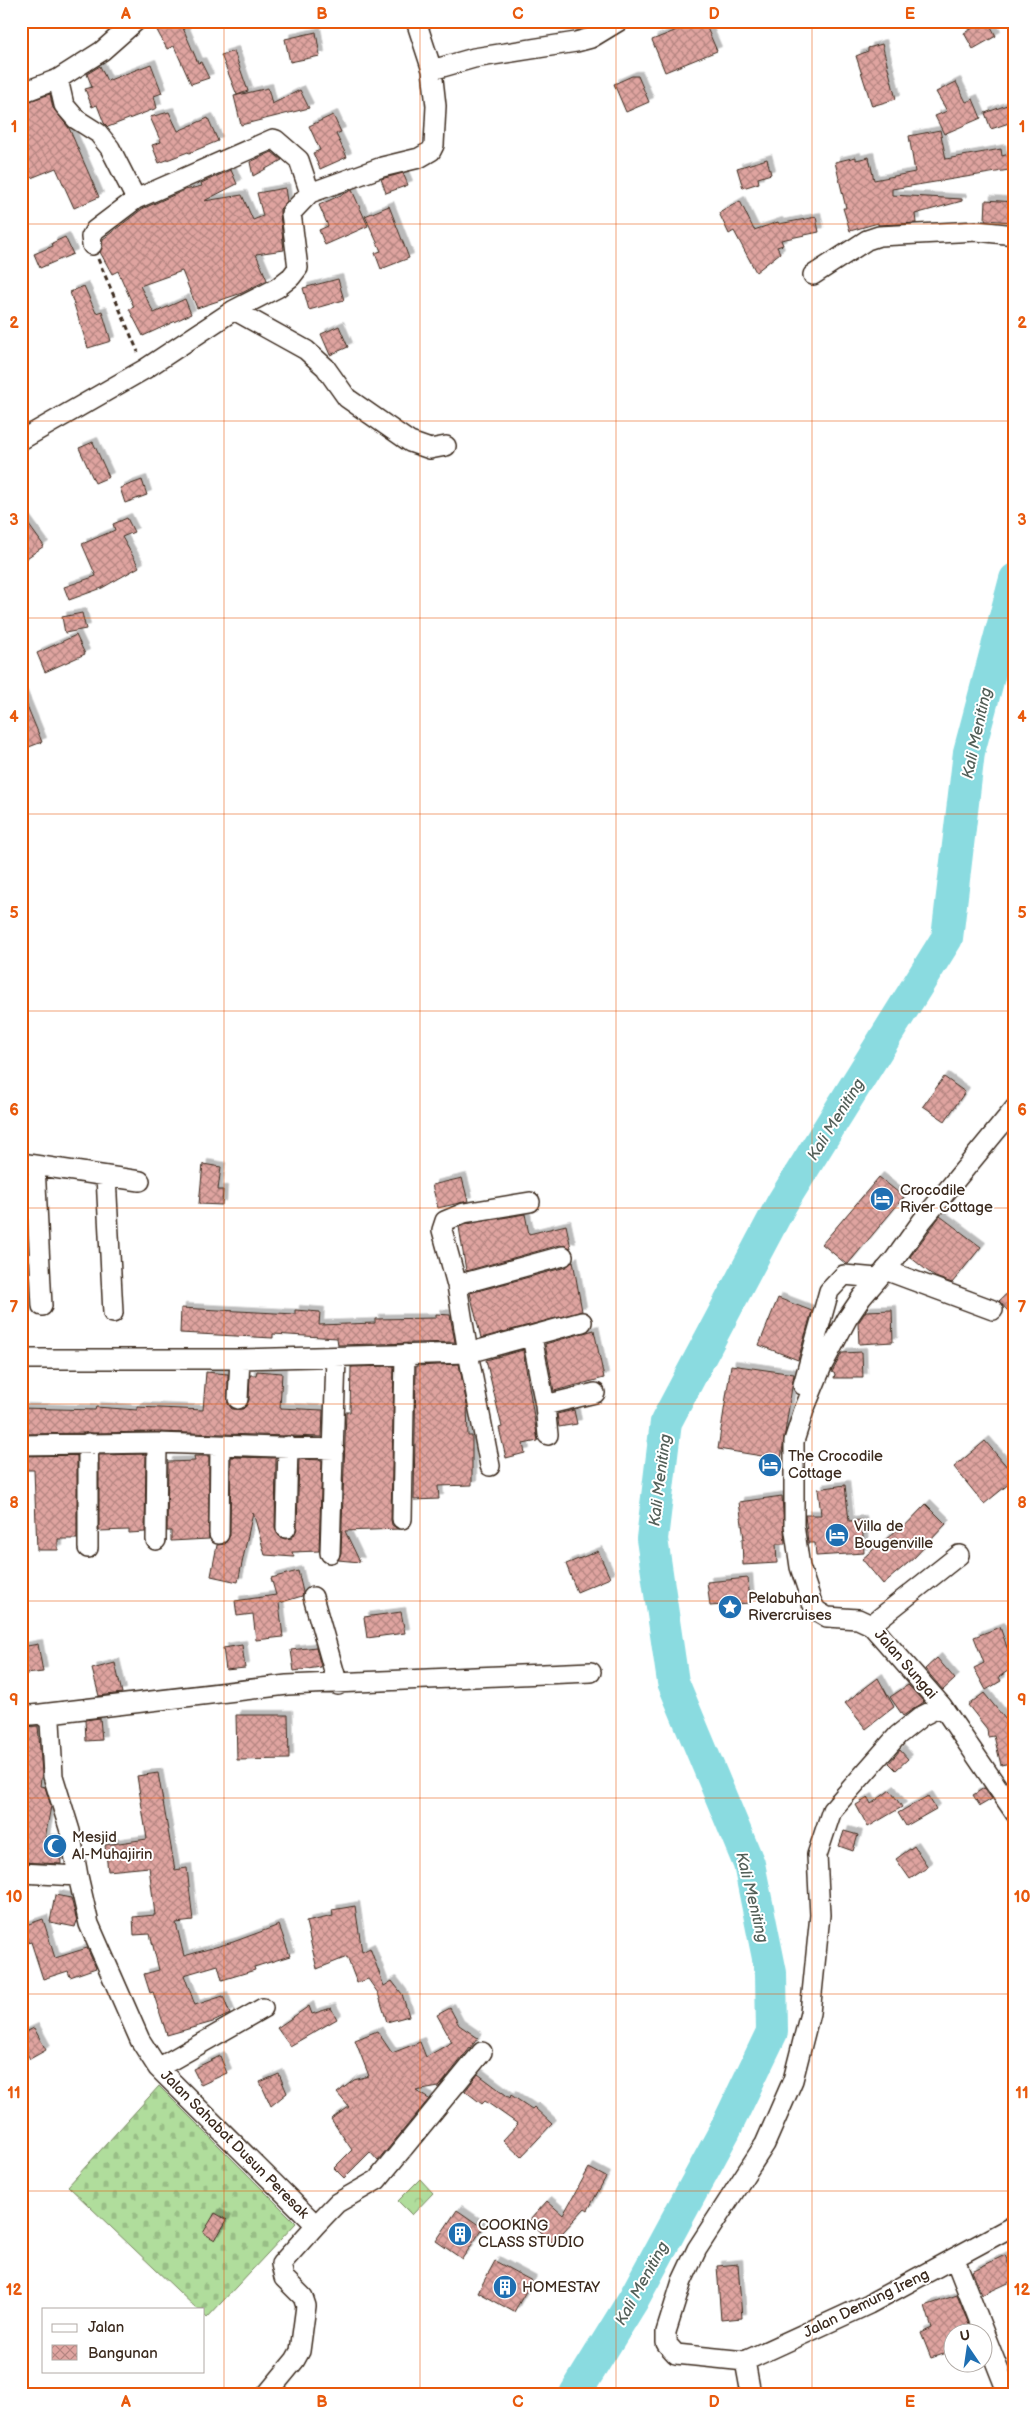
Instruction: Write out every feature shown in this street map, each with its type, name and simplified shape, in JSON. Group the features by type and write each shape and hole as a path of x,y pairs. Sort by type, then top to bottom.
{"street":[{"path":"21,93 58,79 102,51 136,21"},
{"path":"21,440 144,369 234,310 277,288 291,278 298,268 290,219 291,213 310,193 382,167 420,158 432,151 436,106 432,70 416,21"},
{"path":"432,70 474,58 576,42 591,38 619,21"},
{"path":"58,79 64,106 76,119 98,133 110,148 136,198"},
{"path":"92,245 91,237 95,230 136,198 273,139 278,140 299,160 310,193"},
{"path":"813,275 867,240 879,236 977,231 1015,235"},
{"path":"234,310 311,354 325,367 344,395 410,442 430,449 446,446"},
{"name":"Jalan Sungai","path":"1015,1108 862,1297 838,1335 804,1410 794,1442 793,1481 794,1525 800,1567 812,1604 817,1612 827,1617 858,1619 872,1625 942,1706 1015,1813"},
{"path":"42,1306 28,1164 140,1181"},
{"path":"106,1176 113,1314"},
{"path":"490,1466 457,1285 442,1230 445,1221 464,1213 530,1202"},
{"path":"457,1285 563,1256"},
{"path":"803,1385 828,1291 844,1275 881,1274 994,1310"},
{"path":"21,1359 240,1359 468,1353 582,1322"},
{"path":"532,1336 545,1405 548,1435"},
{"path":"402,1519 405,1354"},
{"path":"330,1553 336,1357"},
{"path":"238,1399 240,1359"},
{"path":"545,1405 595,1393"},
{"path":"21,1445 157,1443 220,1446 288,1446 334,1450"},
{"path":"156,1540 157,1443"},
{"path":"88,1444 88,1548"},
{"path":"219,1534 220,1446"},
{"path":"286,1528 288,1446"},
{"path":"872,1625 959,1555"},
{"path":"313,1597 338,1685"},
{"path":"21,1716 255,1688 591,1672"},
{"path":"751,2394 745,2360 676,2354 666,2343 666,2332 682,2281 697,2249 765,2144 793,2080 810,2013 820,1915 817,1855 832,1810 898,1735 922,1716 942,1706"},
{"name":"Jalan Sahabat Dusun Peresak","path":"41,1714 50,1721 51,1725 53,1776 70,1831 89,1924 140,2040 158,2068 316,2225 281,2264 284,2278 300,2293 306,2306 300,2351 295,2360 267,2394"},
{"path":"21,1872 78,1876"},
{"path":"158,2068 263,2008"},
{"path":"316,2225 337,2203 377,2180 482,2052"},
{"name":"Jalan Demung Ireng","path":"745,2360 861,2308 1015,2225"},
{"path":"955,2259 1008,2394"}],"path":[{"path":"92,245 144,369"}],"green space":[{"path":"159,2086 296,2223 207,2318 205,2316 205,2308 196,2308 68,2186"},
{"path":"420,2179 433,2193 412,2215 398,2201"}],"building":[{"path":"152,21 180,21 198,63 201,62 209,78 191,84 174,46 167,49"},
{"path":"688,21 704,21 717,51 665,72 652,40 677,30 676,26"},
{"path":"988,21 996,36 973,49 964,33"},
{"path":"316,32 320,56 290,62 285,39"},
{"path":"882,44 896,99 872,106 856,56 868,51 868,48"},
{"path":"234,51 248,91 237,95 221,55"},
{"path":"151,64 162,93 154,96 157,108 108,127 104,123 97,105 92,107 85,89 92,87 87,74 100,66 107,81"},
{"path":"632,76 638,76 649,102 626,112 614,84"},
{"path":"956,82 966,102 973,99 981,118 944,134 935,116 947,111 936,92"},
{"path":"268,88 272,104 300,90 309,108 241,125 234,96"},
{"path":"50,94 53,108 69,128 99,197 74,208 56,168 21,182 21,104"},
{"path":"1015,102 1015,121 991,129 985,113"},
{"path":"169,112 178,131 208,118 218,141 159,163 152,145 161,142 150,117"},
{"path":"333,115 341,132 336,134 347,157 320,169 313,153 320,150 309,126"},
{"path":"940,130 946,159 1001,149 1002,156 1015,152 1015,169 892,189 892,195 962,199 962,201 915,214 916,223 878,225 878,223 850,231 843,208 846,208 835,162 856,157 856,160 869,157 874,180 915,172 909,136"},
{"path":"272,152 282,160 253,176 250,162"},
{"path":"767,159 771,174 758,178 759,183 743,188 737,168"},
{"path":"231,170 237,184 204,201 242,195 253,220 263,216 257,193 285,188 287,201 280,209 284,250 256,254 267,280 242,293 197,308 182,271 140,286 154,313 185,299 191,314 143,336 129,309 134,307 118,271 112,274 100,252 103,239 142,209 185,190 202,186 201,183"},
{"path":"403,173 408,185 386,193 381,179"},
{"path":"352,190 368,226 325,245 319,230 328,226 319,205"},
{"path":"986,200 1014,202 1013,222 985,220"},
{"path":"740,201 754,230 778,222 779,224 816,217 819,232 781,240 783,245 777,247 780,253 756,272 734,231 729,234 719,213"},
{"path":"389,206 409,258 381,269 375,253 381,251 365,216"},
{"path":"65,237 73,254 40,268 34,254 53,246 52,243"},
{"path":"338,279 344,300 309,310 303,288"},
{"path":"84,286 96,313 102,311 111,341 88,348 70,292"},
{"path":"339,326 348,347 330,355 321,334"},
{"path":"93,442 109,477 95,483 79,448"},
{"path":"142,480 147,495 125,503 120,488"},
{"path":"21,514 44,546 21,562"},
{"path":"127,518 134,532 122,537 139,567 102,588 69,600 64,587 96,576 82,544 115,530 113,524"},
{"path":"82,613 86,629 65,633 62,617"},
{"path":"76,635 85,654 45,672 37,653"},
{"path":"21,691 42,742 21,750"},
{"path":"944,1077 965,1092 945,1121 923,1106"},
{"path":"203,1164 221,1167 218,1190 223,1190 222,1205 199,1204"},
{"path":"879,1177 904,1197 848,1264 846,1264 822,1244"},
{"path":"462,1178 468,1201 438,1208 432,1185"},
{"path":"525,1214 529,1234 566,1225 571,1248 560,1245 466,1271 459,1227"},
{"path":"940,1216 981,1247 952,1283 935,1277 910,1257"},
{"path":"573,1261 582,1311 481,1338 470,1293 566,1267"},
{"path":"1015,1286 1015,1319 999,1301"},
{"path":"778,1298 812,1311 798,1360 759,1345"},
{"path":"181,1308 295,1314 295,1310 320,1312 319,1325 375,1323 375,1319 436,1318 436,1314 450,1315 455,1342 338,1345 337,1338 273,1334 273,1338 180,1333"},
{"path":"892,1310 893,1342 859,1344 858,1323 866,1311"},
{"path":"594,1330 604,1378 554,1391 545,1344"},
{"path":"523,1350 538,1441 523,1444 525,1453 506,1458 499,1428 502,1427 486,1360"},
{"path":"862,1352 863,1378 834,1378 835,1374 832,1372 842,1353"},
{"path":"459,1364 467,1405 468,1436 472,1436 472,1485 438,1486 439,1499 414,1500 416,1366"},
{"path":"731,1365 794,1374 781,1459 718,1449"},
{"path":"394,1366 391,1519 392,1525 399,1529 345,1531 360,1562 338,1560 341,1553 346,1412 350,1412 351,1367"},
{"path":"257,1371 282,1373 280,1408 323,1410 322,1437 157,1432 21,1434 21,1408 95,1410 96,1407 137,1410 137,1407 203,1410 206,1372 228,1374 228,1404 232,1409 243,1409 249,1400 250,1375 256,1375"},
{"path":"574,1410 577,1424 559,1427 557,1414"},
{"path":"985,1441 1015,1476 1015,1479 984,1504 954,1467"},
{"path":"146,1454 145,1532 129,1533 129,1530 99,1531 99,1455"},
{"path":"77,1455 77,1539 58,1539 58,1550 37,1550 34,1470 21,1470 21,1456"},
{"path":"194,1456 209,1456 209,1539 171,1541 171,1531 167,1531 168,1462 195,1461"},
{"path":"231,1457 276,1458 275,1528 280,1537 285,1539 292,1538 297,1529 299,1459 322,1460 319,1551 292,1552 294,1557 265,1555 253,1512 238,1582 211,1576 217,1545 225,1544 230,1535"},
{"path":"845,1485 849,1521 862,1520 864,1553 816,1556 815,1543 808,1543 805,1515 821,1515 818,1489"},
{"path":"782,1496 785,1544 776,1544 777,1563 743,1565 742,1539 744,1539 739,1502"},
{"path":"926,1504 946,1524 914,1558 883,1584 862,1559 897,1530 899,1532"},
{"path":"598,1551 610,1578 577,1592 566,1564"},
{"path":"298,1571 303,1592 302,1596 279,1603 283,1637 256,1640 253,1614 237,1616 235,1601 276,1595 271,1578"},
{"path":"748,1578 750,1603 710,1606 707,1582"},
{"path":"401,1612 405,1633 367,1638 364,1617"},
{"path":"1000,1627 1009,1653 1015,1660 1015,1666 999,1677 1001,1681 986,1690 974,1668 984,1663 974,1637"},
{"path":"38,1644 43,1672 26,1674 22,1647"},
{"path":"242,1645 245,1668 226,1670 223,1648"},
{"path":"316,1647 321,1667 294,1671 291,1650"},
{"path":"937,1658 955,1679 943,1690 925,1669"},
{"path":"115,1663 122,1693 99,1696 92,1669"},
{"path":"878,1678 894,1707 866,1729 845,1703"},
{"path":"908,1685 924,1702 903,1716 890,1697"},
{"path":"984,1693 1006,1720 1015,1718 1015,1762 1001,1765 994,1736 988,1737 987,1729 968,1705"},
{"path":"236,1715 288,1715 289,1759 237,1760"},
{"path":"100,1718 102,1740 86,1741 85,1720"},
{"path":"38,1726 42,1772 40,1786 45,1787 51,1806 45,1839 60,1839 61,1864 21,1862 21,1727"},
{"path":"900,1750 908,1759 896,1770 889,1763"},
{"path":"158,1773 175,1870 187,1868 193,1921 176,1923 184,1956 233,1942 279,1925 290,1956 254,1967 255,1970 222,1980 218,1965 184,1975 195,2005 223,1996 230,2014 213,2022 167,2035 153,1992 150,1993 144,1974 159,1970 150,1934 134,1935 133,1917 155,1915 149,1867 108,1871 105,1845 147,1839 137,1776"},
{"path":"984,1788 992,1799 980,1806 973,1795"},
{"path":"890,1790 902,1807 868,1827 856,1805 868,1798 871,1804"},
{"path":"928,1796 936,1809 906,1826 898,1813"},
{"path":"844,1831 858,1835 853,1851 839,1846"},
{"path":"914,1846 928,1867 910,1879 896,1859"},
{"path":"55,1895 71,1898 77,1921 75,1927 50,1922"},
{"path":"355,1906 362,1952 370,1948 384,1986 392,1981 402,1994 409,2016 387,2022 378,1993 368,1979 357,1983 347,1957 317,1969 306,1922 333,1916 332,1910"},
{"path":"43,1919 55,1958 87,1948 96,1968 70,1977 68,1971 43,1979 31,1942 28,1943 23,1926"},
{"path":"309,2006 312,2014 331,2008 337,2019 290,2046 277,2028"},
{"path":"450,2008 459,2025 478,2038 439,2087 416,2091 429,2099 378,2161 370,2152 344,2178 334,2168 352,2150 331,2119 349,2107 337,2093 354,2080 369,2076 355,2040 377,2031 392,2053 420,2042 426,2057 452,2042 437,2015"},
{"path":"34,2028 46,2050 30,2059 21,2043 21,2034"},
{"path":"220,2056 227,2073 201,2085 193,2069"},
{"path":"279,2074 287,2093 271,2106 260,2082"},
{"path":"478,2074 510,2098 511,2095 532,2109 534,2107 552,2124 521,2157 503,2140 518,2124 485,2101 482,2104 465,2091"},
{"path":"589,2168 606,2177 588,2210 585,2208 553,2243 529,2221 547,2201 563,2215"},
{"name":"COOKING CLASS STUDIO","path":"457,2210 483,2228 462,2259 436,2241"},
{"path":"215,2213 227,2220 215,2240 203,2233"},
{"path":"1005,2255 1015,2280 982,2295 972,2271"},
{"name":"HOMESTAY","path":"495,2261 532,2281 514,2312 478,2292"},
{"path":"738,2264 742,2318 721,2320 717,2266"},
{"path":"957,2295 968,2322 944,2322 944,2353 931,2358 921,2333 932,2328 925,2306"}],"waterway":[{"name":"Kali Meniting","path":"575,2394 633,2300 724,2132 772,2032 771,1973 749,1864 673,1682 652,1539 666,1422 782,1203 947,938 969,752 1015,579"}],"place":[{"name":"Crocodile River Cottage","path":"882,1199"},
{"name":"The Crocodile Cottage","path":"770,1465"},
{"name":"Villa de Bougenville","path":"837,1535"},
{"name":"Pelabuhan Rivercruises","path":"730,1607"},
{"name":"Mesjid Al-Muhajirin","path":"55,1846"},
{"name":"COOKING CLASS STUDIO","path":"460,2234"},
{"name":"HOMESTAY","path":"505,2287"}]}
